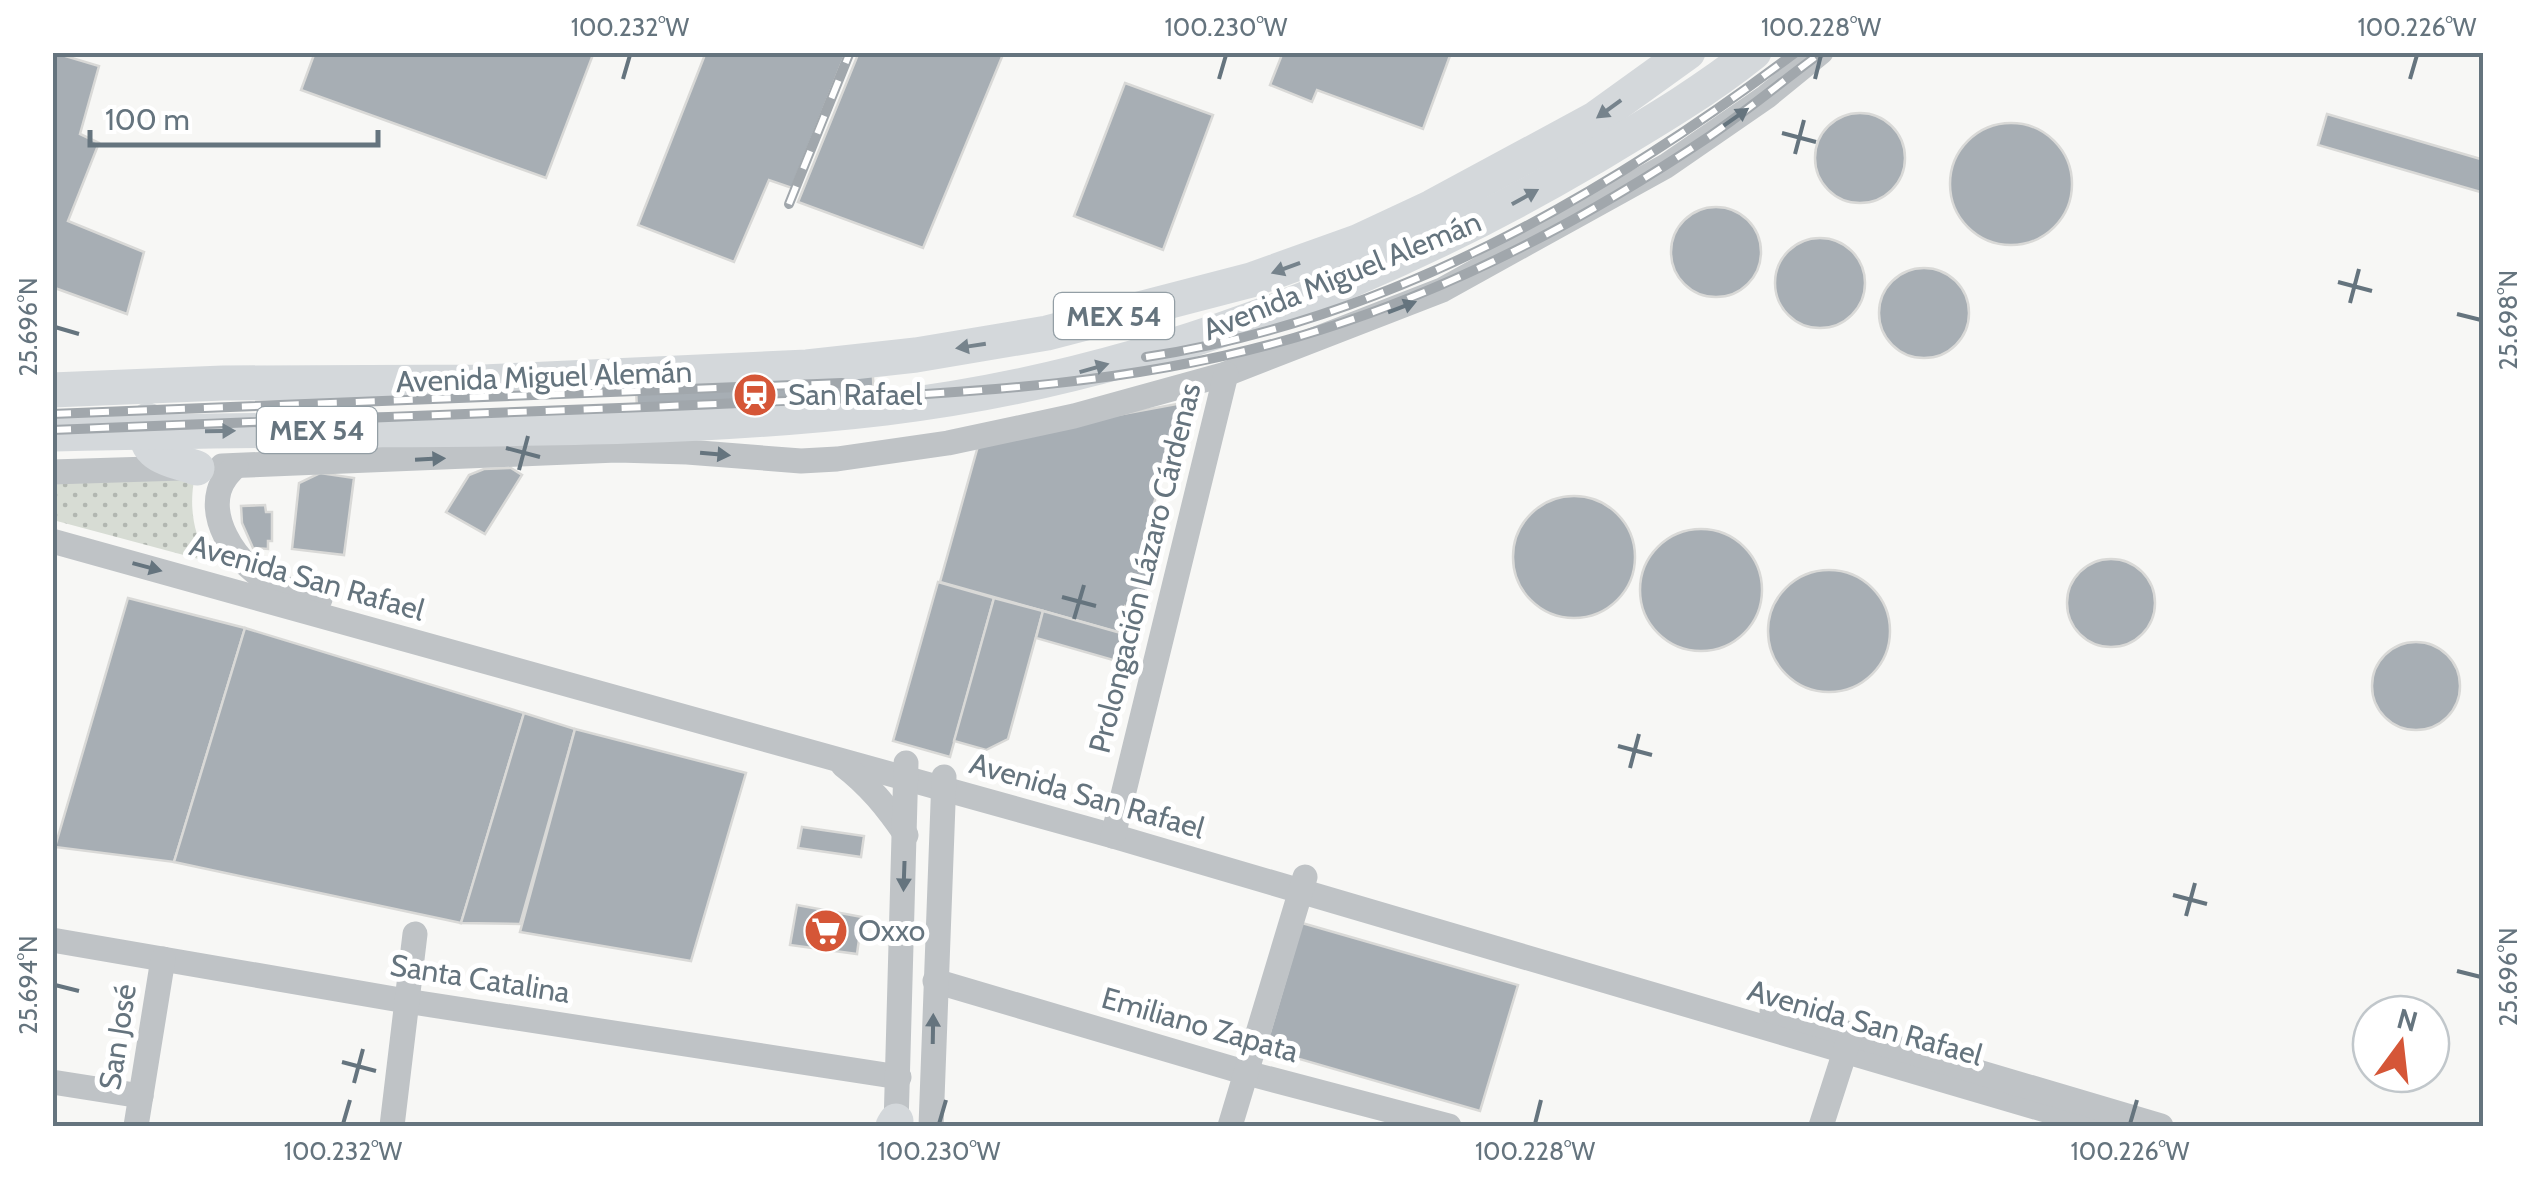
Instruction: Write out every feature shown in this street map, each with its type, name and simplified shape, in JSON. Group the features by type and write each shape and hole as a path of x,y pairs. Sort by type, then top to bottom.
{"highway":[{"name":"Avenida Miguel Alemán","path":"52,390 223,383 483,382 807,367 916,355 1047,333 1250,280 1357,242 1432,207 1595,119 1688,52"},
{"name":"Avenida Miguel Alemán","path":"52,434 581,429 743,421 887,408 1080,372 1184,342 1424,248 1520,200 1633,134 1727,74 1754,52"},
{"path":"52,414 103,408 415,393 483,382"},
{"path":"163,406 148,420 146,443 161,455 197,468"},
{"path":"617,450 743,421"}],"street":[{"path":"52,472 617,450 801,461 948,442 1074,416 1226,374 1412,303 1472,274 1666,166 1821,52"},
{"name":"Prolongación Lázaro Cárdenas","path":"1115,830 1226,374"},
{"name":"Avenida San Rafael","path":"236,466 219,489 219,519 233,551 265,579 307,596 1848,1043 2161,1126"},
{"name":"Avenida San Rafael","path":"52,541 835,759 906,771"},
{"path":"835,759 873,791 906,835"},
{"path":"904,1125 899,1078 906,771"},
{"path":"904,1125 934,981 944,781"},
{"name":"Avenida San Rafael","path":"944,781 1001,806 1115,830"},
{"path":"942,831 968,815 1001,806"},
{"path":"1230,1126 1304,884"},
{"path":"392,1126 415,934"},
{"name":"Santa Catalina","path":"52,940 899,1078"},
{"name":"San José","path":"136,1126 163,958"},
{"name":"Emiliano Zapata","path":"934,981 1247,1074 1449,1126"},
{"path":"1821,1126 1848,1043"},
{"name":"Avenida San Rafael","path":"1848,1043 2100,1126"},
{"path":"52,1082 141,1096"}],"shaded area":[{"path":"195,477 195,528 208,555 221,565 53,520 52,482"}],"building":[{"path":"52,52 99,66 80,134 99,143 68,221 144,252 127,314 52,287"},
{"path":"315,52 594,52 546,178 301,90"},
{"path":"706,52 846,52 792,188 769,180 734,262 638,225"},
{"path":"859,52 1004,52 923,248 798,202"},
{"path":"1283,52 1451,53 1423,129 1317,90 1312,102 1270,85"},
{"path":"1125,83 1213,115 1163,250 1074,216"},
{"path":"1860,113 1877,116 1892,126 1902,141 1902,175 1892,190 1877,200 1860,203 1843,200 1828,190 1818,175 1815,158 1818,141 1828,126 1843,116"},
{"path":"2327,114 2484,160 2484,193 2318,145"},
{"path":"2011,123 2034,128 2054,141 2067,161 2072,184 2067,207 2054,227 2034,240 2011,245 1988,240 1968,227 1955,207 1950,184 1955,161 1968,141 1988,128"},
{"path":"1716,207 1733,210 1748,220 1758,235 1758,269 1748,284 1733,294 1716,297 1699,294 1684,284 1674,269 1671,252 1674,235 1684,220 1699,210"},
{"path":"1820,238 1837,241 1852,251 1862,266 1862,300 1852,315 1837,325 1820,328 1803,325 1788,315 1778,300 1775,283 1778,266 1788,251 1803,241"},
{"path":"1924,268 1941,271 1956,281 1966,296 1966,330 1956,345 1941,355 1924,358 1907,355 1892,345 1882,330 1879,313 1882,296 1892,281 1907,271"},
{"path":"872,357 875,420 638,430 635,367"},
{"path":"1182,403 1138,561 1153,565 1140,610 1125,606 1118,632 940,582 978,446"},
{"path":"511,468 522,475 485,534 446,512 469,475 484,469"},
{"path":"320,473 354,478 344,555 292,549 299,483"},
{"path":"1574,496 1597,501 1617,514 1630,534 1635,557 1630,580 1617,600 1597,613 1574,618 1551,613 1531,600 1518,580 1513,557 1518,534 1531,514 1551,501"},
{"path":"265,505 266,512 272,512 272,541 268,541 268,549 253,548 242,523 241,506"},
{"path":"1701,529 1724,534 1744,547 1757,567 1762,590 1757,613 1744,633 1724,646 1701,651 1678,646 1658,633 1645,613 1640,590 1645,567 1658,547 1678,534"},
{"path":"2111,559 2128,562 2142,572 2152,586 2152,620 2142,634 2128,644 2111,647 2094,644 2080,634 2070,620 2067,603 2070,586 2080,572 2094,562"},
{"path":"1829,570 1852,575 1872,588 1885,608 1890,631 1885,654 1872,674 1852,687 1829,692 1806,687 1786,674 1773,654 1768,631 1773,608 1786,588 1806,575"},
{"path":"938,582 994,598 950,757 893,741"},
{"path":"128,598 245,628 174,862 55,847"},
{"path":"994,598 1043,611 1008,739 986,750 954,741"},
{"path":"1043,611 1135,637 1127,664 1036,638"},
{"path":"245,628 524,713 461,923 174,862"},
{"path":"2416,642 2433,645 2447,655 2457,669 2457,703 2447,717 2433,727 2416,730 2399,727 2385,717 2375,703 2372,686 2375,669 2385,655 2399,645"},
{"path":"524,713 575,729 520,924 461,923"},
{"path":"575,729 746,773 691,961 520,932"},
{"path":"802,827 864,836 861,857 798,848"},
{"name":"Oxxo","path":"797,905 862,917 857,954 790,945"},
{"path":"1302,923 1518,985 1480,1111 1265,1049"}],"railway":[{"path":"789,204 850,52"},
{"path":"1146,357 1235,339 1323,314 1489,245 1647,156 1796,52"},
{"path":"52,430 960,392 1106,377 1249,350 1320,330 1423,293 1522,247 1664,166 1822,52"},
{"path":"52,414 842,383"}],"place":[{"name":"San Rafael","path":"755,395"},
{"name":"Oxxo","path":"826,931"}]}
